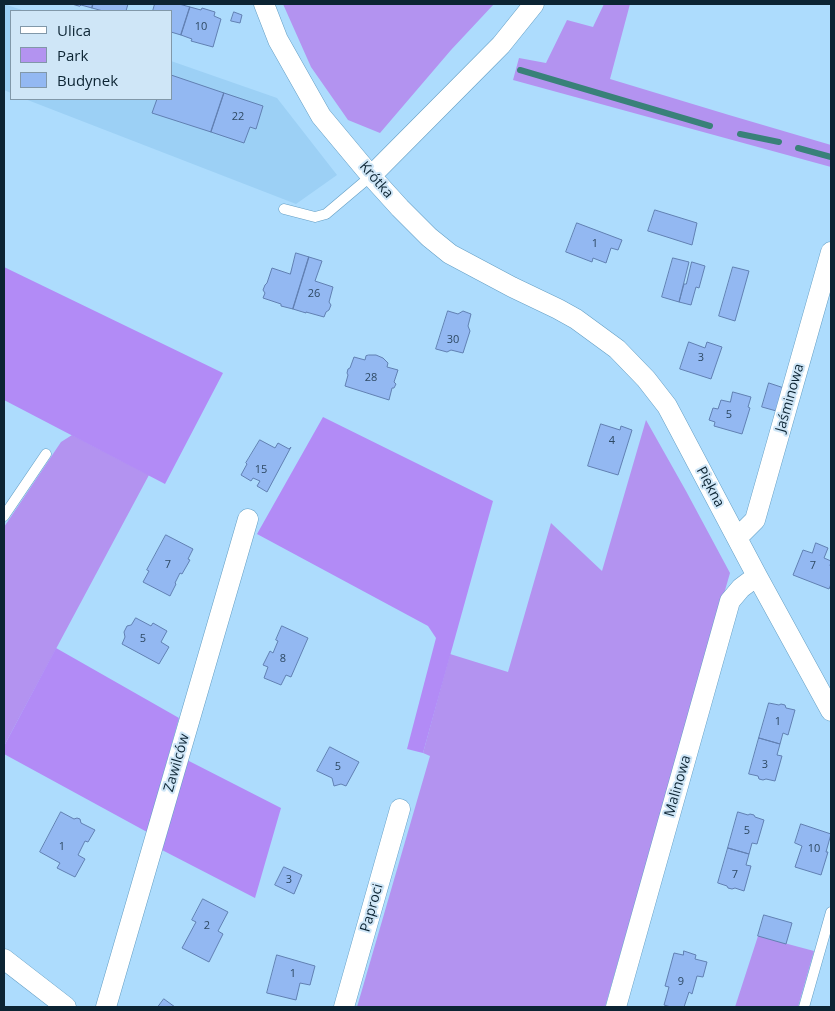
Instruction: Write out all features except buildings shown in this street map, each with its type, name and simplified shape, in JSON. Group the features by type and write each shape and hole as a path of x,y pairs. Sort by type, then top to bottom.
{"street":[{"name":"Krótka","path":"264,4 278,40 322,116 400,208 429,237 450,254 544,302"},
{"path":"371,176 501,44 534,4"},
{"name":"Jaśminowa","path":"737,538 755,520 831,252"},
{"name":"Piękna","path":"544,302 576,319 617,349 646,379 667,406 831,711"},
{"name":"Zawilców","path":"106,1007 248,519"},
{"name":"Malinowa","path":"616,1007 730,601 740,588 757,576"},
{"name":"Paproci","path":"344,1007 400,809"},
{"path":"4,959 66,1007"}],"lane":[{"path":"284,209 315,216 326,214 371,176"},
{"path":"4,516 46,454"},
{"path":"804,1007 831,912"}],"shaded area":[{"path":"4,4 22,10 10,10 10,93 4,90"},
{"path":"172,61 277,98 337,175 296,204 28,100 172,100"},
{"path":"4,267 223,373 165,484 4,400"},
{"path":"323,417 493,501 423,753 407,749 436,638 428,626 257,534"},
{"path":"56,648 179,718 147,832 4,754 4,746"},
{"path":"187,760 281,808 255,898 162,850"}],"green space":[{"path":"283,4 494,4 451,50 380,133 348,120 311,67"},
{"path":"604,4 630,4 610,79 831,145 831,167 513,80 519,58 546,63 567,20 593,27"},
{"path":"646,420 730,573 605,1007 357,1007 430,756 423,753 450,654 508,672 551,523 602,571"},
{"path":"72,435 149,475 4,746 4,527 61,442"},
{"path":"758,936 814,951 798,1007 735,1007"}],"waterway":[{"path":"520,70 710,126"},
{"path":"740,134 779,142"},
{"path":"798,148 831,157"}]}
